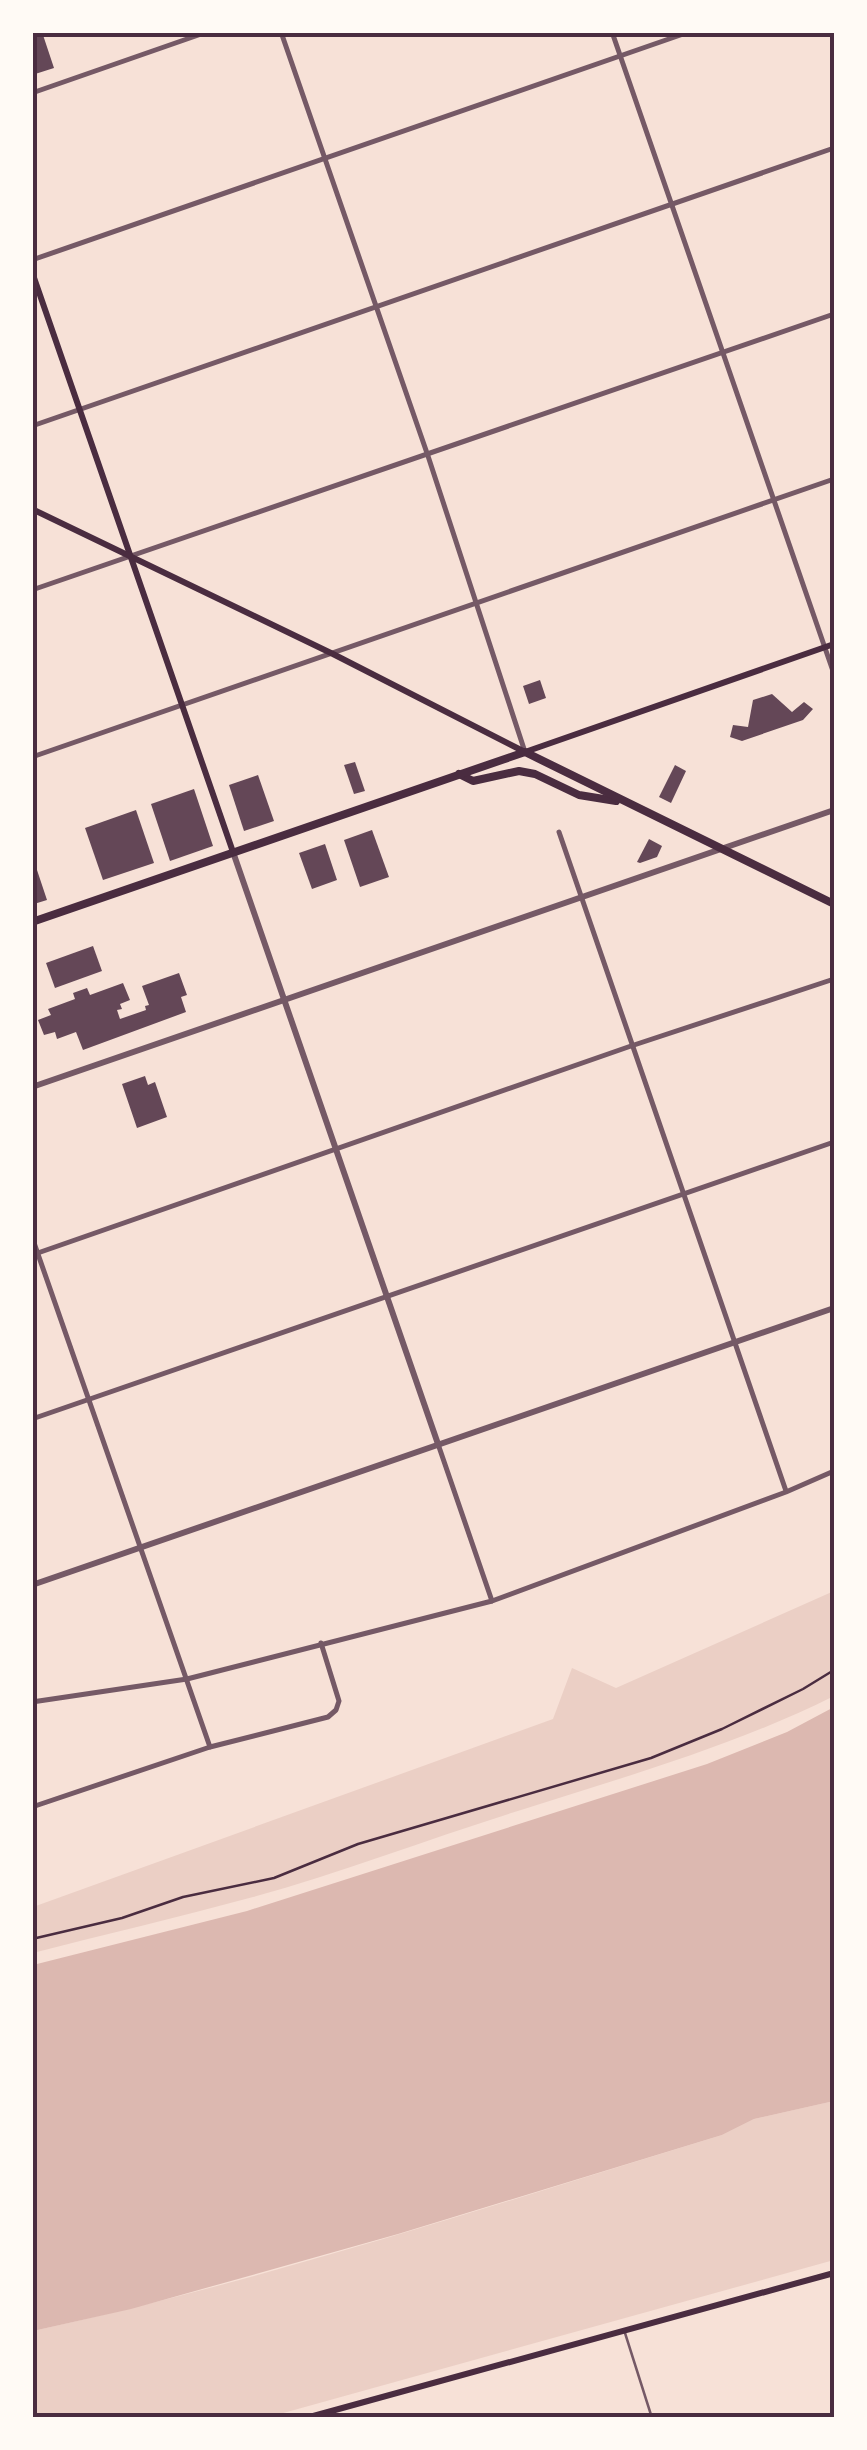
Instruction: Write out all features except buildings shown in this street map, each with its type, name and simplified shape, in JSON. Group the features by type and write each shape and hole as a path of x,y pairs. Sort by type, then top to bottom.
{"main road":[{"path":"32,272 234,852"},
{"path":"32,509 834,904"},
{"path":"32,922 834,644"},
{"path":"459,774 474,781 519,771 536,774 579,795 626,803"},
{"path":"306,2418 834,2273"}],"street":[{"path":"32,93 207,32"},
{"path":"281,32 428,456 525,752"},
{"path":"612,32 834,674"},
{"path":"32,260 689,32"},
{"path":"32,426 834,148"},
{"path":"32,590 834,314"},
{"path":"32,757 834,479"},
{"path":"32,1087 834,810"},
{"path":"559,832 786,1492"},
{"path":"234,852 492,1601"},
{"path":"35,1254 834,979"},
{"path":"32,1420 834,1142"},
{"path":"32,1236 35,1254 210,1747"},
{"path":"32,1585 834,1308"},
{"path":"32,1702 187,1678 492,1601 786,1492 834,1470"},
{"path":"32,1807 210,1747 328,1716 340,1701 321,1643"}],"lane":[{"path":"624,2331 652,2418"}],"path":[{"path":"32,1939 122,1918 183,1897 274,1878 358,1844 651,1758 722,1729 834,1670"}],"shaded area":[{"path":"834,1591 834,1696 796,1714 680,1759 321,1877 33,1953 33,1907 553,1719 572,1668 616,1688"},
{"path":"834,1707 834,2101 754,2119 722,2135 398,2234 131,2309 33,2331 33,1965 247,1911 707,1764 787,1732"},
{"path":"834,2101 834,2260 269,2417 33,2418 33,2331 293,2265 722,2135 754,2119"}]}
